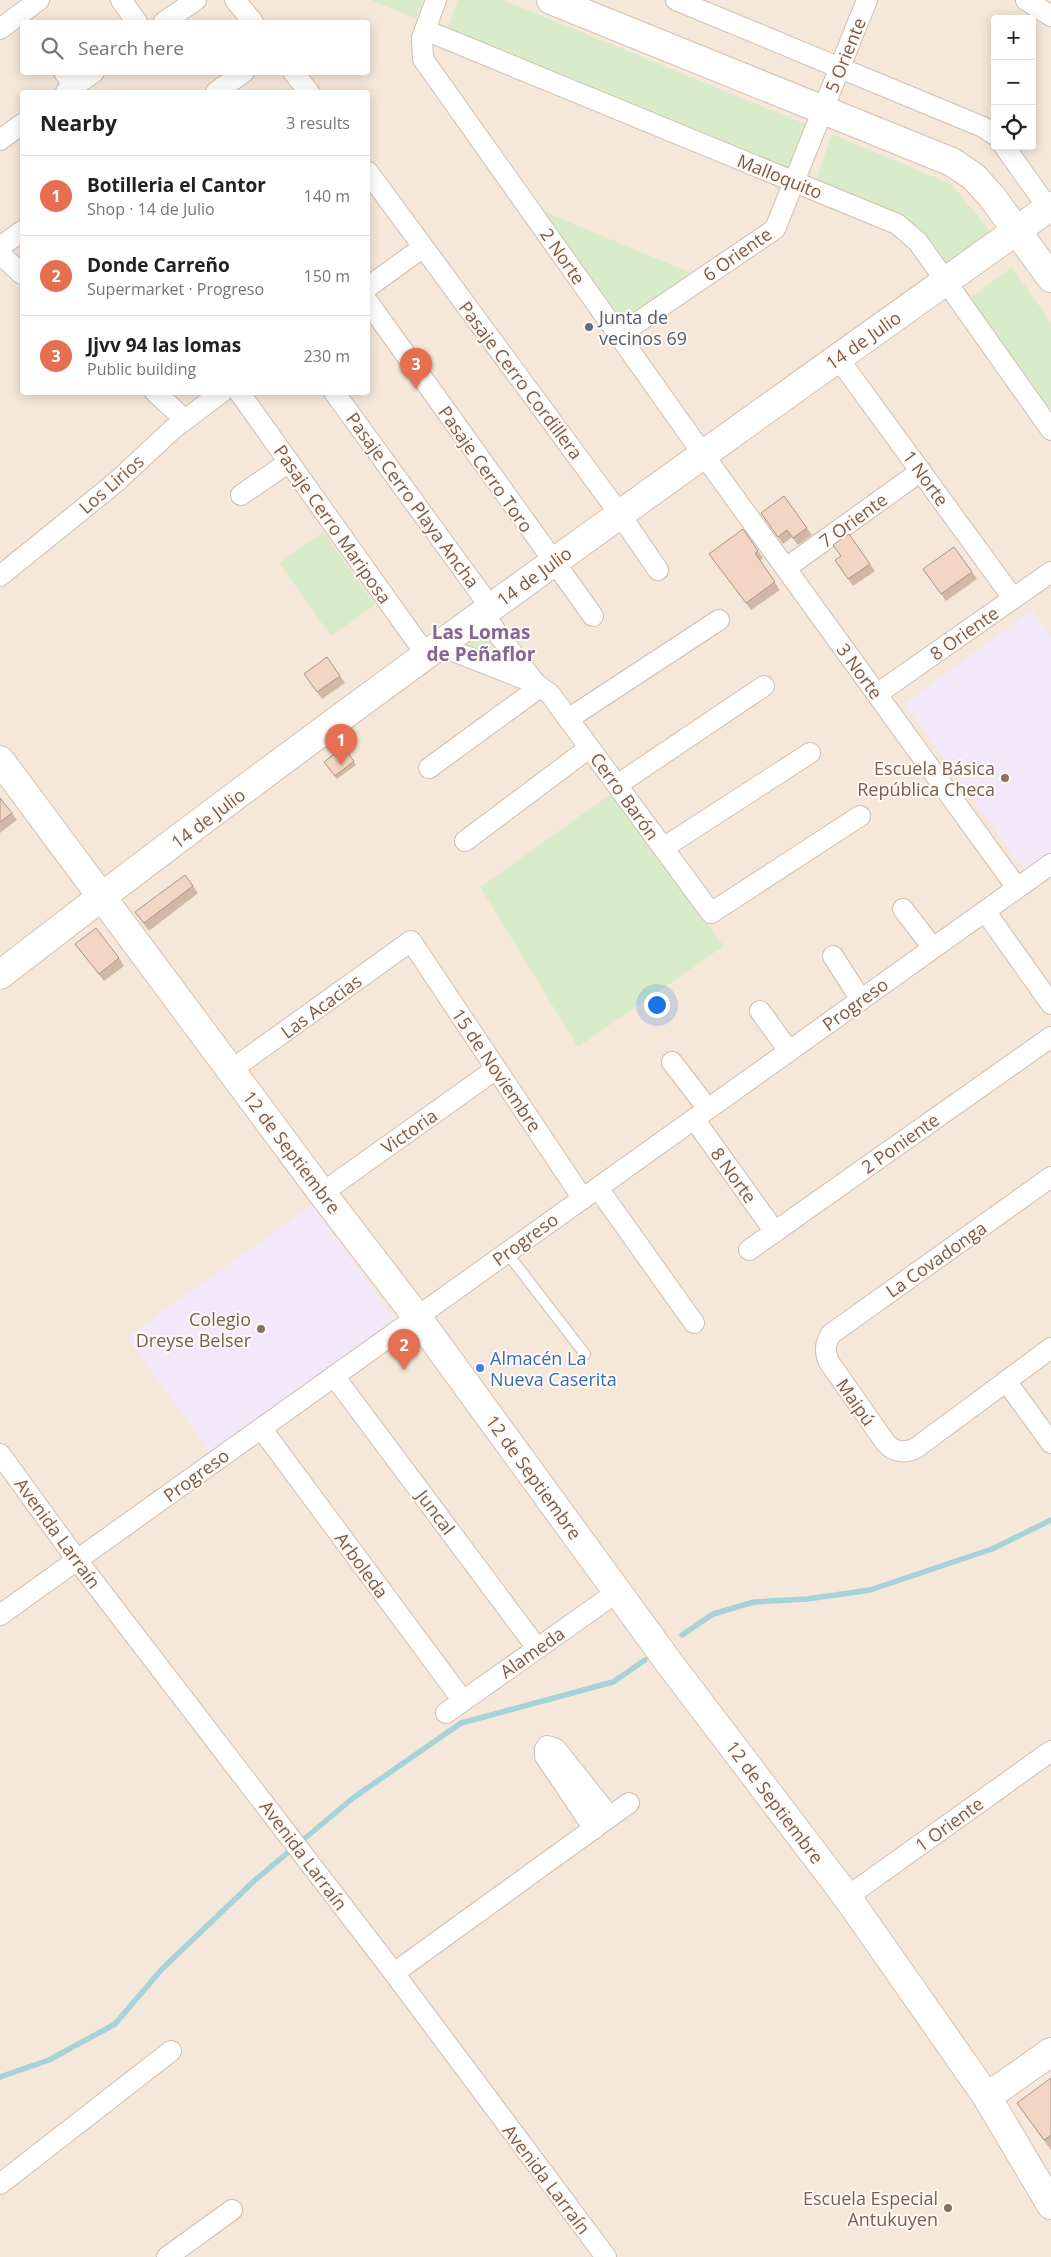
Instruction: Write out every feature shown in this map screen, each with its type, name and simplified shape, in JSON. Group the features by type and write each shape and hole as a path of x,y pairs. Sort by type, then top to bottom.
{"street":[{"path":"0,29 39,0"},
{"path":"121,0 136,20"},
{"path":"167,20 196,0"},
{"path":"235,0 251,20"},
{"path":"425,30 436,0"},
{"path":"676,0 982,127 991,133"},
{"name":"5 Oriente","path":"823,110 867,0"},
{"path":"1026,0 1051,16"},
{"path":"566,3 952,162 974,177 992,197 1051,278"},
{"name":"2 Norte","path":"425,30 422,38 423,58 703,454"},
{"name":"Malloquito","path":"425,30 888,220 905,229 918,242 1051,430"},
{"path":"68,84 88,75"},
{"path":"219,90 240,75"},
{"path":"295,75 307,90"},
{"name":"6 Oriente","path":"619,335 774,229 823,110"},
{"path":"0,139 20,125"},
{"path":"1007,150 1050,209"},
{"name":"Pasaje Cerro Cordillera","path":"370,179 619,513 658,570"},
{"name":"14 de Julio","path":"0,976 101,897 619,513 1017,230 1050,209"},
{"path":"0,247 20,232"},
{"path":"370,286 422,248"},
{"path":"0,254 20,272"},
{"name":"Pasaje Cerro Toro","path":"370,305 593,616"},
{"name":"1 Norte","path":"838,358 1013,598"},
{"path":"158,395 185,420"},
{"name":"Los Lirios","path":"0,576 115,483 185,420 218,395"},
{"name":"Pasaje Cerro Mariposa","path":"241,395 289,462 433,651"},
{"name":"Pasaje Cerro Playa Ancha","path":"336,395 487,611"},
{"name":"3 Norte","path":"703,454 1017,888"},
{"path":"241,495 289,462"},
{"name":"7 Oriente","path":"786,568 921,471"},
{"name":"8 Oriente","path":"877,694 1051,572"},
{"name":"Cerro Barón","path":"487,611 538,685 550,694 711,913 860,816"},
{"path":"568,719 719,620"},
{"name":"Cerro Barón","path":"433,651 538,685"},
{"path":"429,768 538,685"},
{"path":"616,785 764,686"},
{"path":"465,841 589,748"},
{"path":"663,848 810,753"},
{"name":"12 de Septiembre","path":"0,760 322,1193 417,1317 652,1640 847,1897 987,2097 1051,2205"},
{"name":"Progreso","path":"0,1615 1051,864"},
{"path":"903,909 933,948"},
{"path":"985,911 1051,1004"},
{"name":"Las Acacias","path":"231,1070 411,941"},
{"name":"15 de Noviembre","path":"411,941 496,1069 590,1193 694,1323"},
{"path":"833,956 861,1000"},
{"path":"760,1011 789,1051"},
{"name":"2 Poniente","path":"749,1250 1051,1037"},
{"name":"8 Norte","path":"672,1062 701,1114 775,1232"},
{"name":"Victoria","path":"322,1193 496,1069"},
{"name":"La Covadonga","path":"826,1345 832,1334 1051,1177"},
{"name":"Maipú","path":"826,1345 826,1357 834,1370 885,1442 893,1450 899,1452 916,1448 1006,1381"},
{"path":"1051,1348 1006,1381 1051,1442"},
{"name":"Juncal","path":"334,1376 537,1648"},
{"name":"Arboleda","path":"261,1428 455,1707"},
{"name":"Avenida Larraín","path":"0,1454 76,1560 394,1973 606,2257"},
{"name":"Alameda","path":"455,1707 617,1592"},
{"name":"1 Oriente","path":"847,1897 1051,1751"},
{"path":"394,1973 629,1803"},
{"path":"0,2184 171,2051"},
{"path":"987,2097 1051,2052"},
{"path":"167,2257 232,2210"}],"lane":[{"path":"507,1253 586,1354"}],"shaded area":[{"path":"0,0 1051,0 1051,2257 0,2257"},
{"name":"Escuela Básica República Checa","path":"1032,610 1051,638 1051,853 1025,871 905,704"},
{"name":"Colegio Dreyse Belser","path":"312,1205 395,1320 211,1453 127,1337"}],"green space":[{"path":"371,0 423,0 416,19"},
{"path":"458,0 503,0 808,125 790,173 445,35"},
{"path":"832,134 951,184 997,239 953,271 919,229 815,183"},
{"path":"540,210 691,273 617,324"},
{"path":"1012,267 1051,323 1051,411 970,298"},
{"path":"323,532 375,605 331,636 279,563"},
{"path":"482,626 505,661 456,645"},
{"path":"611,794 724,946 578,1047 480,887"}],"building":[{"path":"784,496 807,528 793,538 787,530 778,537 761,513"},
{"path":"743,529 758,551 755,553 775,582 746,603 709,554"},
{"path":"849,534 870,564 848,579 835,560 841,556 833,545"},
{"path":"954,547 972,572 941,594 923,569"},
{"path":"327,657 340,676 317,692 304,674"},
{"path":"343,747 354,761 335,776 324,762"},
{"path":"0,798 12,813 0,822"},
{"path":"185,875 193,886 144,923 135,912"},
{"path":"96,928 119,958 99,974 75,944"},
{"path":"1051,2078 1051,2135 1044,2140 1017,2103"}],"waterway":[{"path":"682,1635 713,1614 754,1602 807,1599 870,1590 992,1549 1051,1520"},
{"path":"0,2077 49,2060 115,2024 162,1969 254,1881 353,1798 461,1723 613,1682 645,1660"}],"place":[{"name":"Junta de vecinos 69","path":"589,327"},
{"name":"Jjvv 94 las lomas","path":"416,389"},
{"name":"Botilleria el Cantor","path":"341,765"},
{"name":"Escuela Básica República Checa","path":"1005,778"},
{"name":"Colegio Dreyse Belser","path":"261,1329"},
{"name":"Almacén La Nueva Caserita","path":"480,1368"},
{"name":"Donde Carreño","path":"404,1370"},
{"name":"Escuela Especial Antukuyen","path":"948,2208"}],"district":[{"name":"Las Lomas de Peñaflor","path":"481,643"}]}
